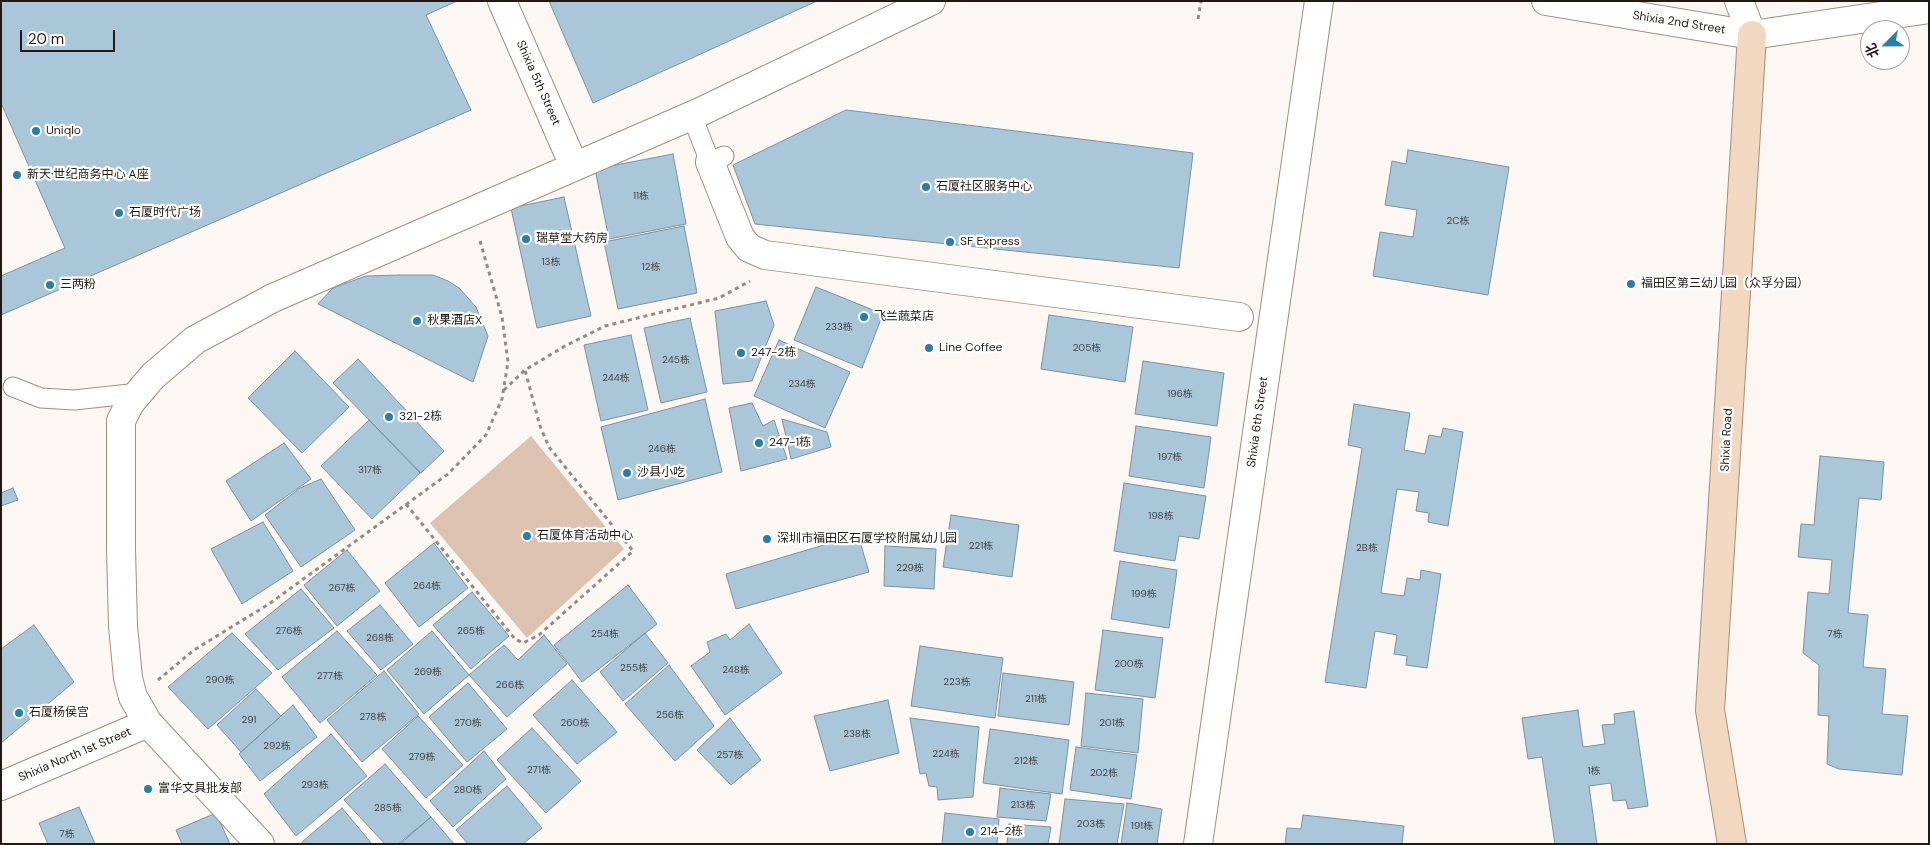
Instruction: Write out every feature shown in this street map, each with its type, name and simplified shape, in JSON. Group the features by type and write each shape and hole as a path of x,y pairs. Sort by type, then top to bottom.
{"street":[{"name":"Shixia 5th Street","path":"502,1 574,166"},
{"path":"260,844 142,712 128,678 123,626 121,428 124,412 138,393 177,353 214,328 273,298 692,116 931,1"},
{"name":"Shixia 6th Street","path":"1198,844 1319,1"},
{"name":"Shixia 2nd Street","path":"1546,1 1752,35 1929,9"},
{"path":"1739,1 1752,35"},
{"name":"Shixia Road","path":"1732,844 1710,710 1752,35"},
{"path":"717,159 744,242 756,252 769,256 1239,317"},
{"name":"Shixia North 1st Street","path":"1,786 142,712"}],"lane":[{"path":"692,116 717,159"},
{"path":"13,387 41,398 74,400 138,393"}],"path":[{"path":"1198,19 1201,1"},
{"path":"142,712 194,650 269,604 448,474 486,435 502,399 508,362 502,317 470,212"},
{"path":"504,390 525,370 565,346 605,326 719,298 744,286 756,276 769,256"},
{"path":"406,504 515,639 523,643 539,635 633,551 549,447 540,426 525,370"}],"shaded area":[{"name":"石厦体育活动中心","path":"531,436 624,549 527,638 430,523"}],"building":[{"name":"石厦时代广场","path":"1,1 457,1 426,15 471,110 1,315"},
{"path":"549,1 817,1 593,103"},
{"name":"新天·世纪商务中心 A座","path":"1,103 65,248 1,276"},
{"path":"846,110 1193,153 1179,268 755,224 733,165"},
{"path":"1408,150 1509,167 1488,295 1373,276 1380,232 1413,237 1417,210 1385,205 1392,161 1406,164"},
{"path":"673,154 686,224 609,239 595,169"},
{"path":"564,197 591,316 537,328 511,208"},
{"path":"684,226 697,293 618,309 604,242"},
{"name":"秋果酒店X","path":"433,275 448,281 459,288 476,307 488,336 473,382 318,304 333,288 366,276"},
{"path":"816,287 883,314 862,368 794,340"},
{"name":"247-2栋","path":"766,301 774,325 752,381 723,384 715,311"},
{"path":"1049,315 1133,327 1125,382 1041,369"},
{"path":"690,318 707,392 661,403 644,328"},
{"path":"631,335 648,410 601,421 584,345"},
{"path":"779,340 850,372 825,428 754,396"},
{"path":"295,351 349,407 302,453 248,398"},
{"name":"321-2栋","path":"358,359 444,451 421,473 333,383"},
{"path":"1143,361 1224,373 1217,426 1135,414"},
{"path":"705,399 722,472 618,500 601,427"},
{"name":"247-1栋","path":"752,403 763,426 774,420 787,459 741,471 729,408"},
{"path":"1354,404 1410,413 1404,450 1425,454 1429,435 1441,437 1443,428 1463,432 1448,526 1428,522 1429,513 1416,511 1419,492 1397,489 1381,593 1404,596 1407,578 1420,580 1421,570 1441,574 1427,668 1406,665 1407,656 1394,654 1397,635 1375,631 1366,688 1325,682 1362,448 1348,445"},
{"path":"782,419 827,432 831,447 791,459"},
{"path":"369,420 420,473 372,519 321,466"},
{"path":"1136,426 1211,437 1204,488 1129,476"},
{"path":"284,443 311,479 251,521 226,481"},
{"path":"1820,456 1884,462 1881,500 1859,498 1848,613 1868,615 1863,667 1886,669 1882,714 1908,716 1902,775 1839,769 1827,764 1829,716 1818,715 1819,665 1803,653 1808,592 1829,594 1832,560 1798,557 1801,524 1814,525"},
{"path":"321,479 355,530 301,567 265,515 300,488"},
{"path":"1124,483 1206,496 1199,539 1179,536 1175,561 1114,551"},
{"path":"13,488 18,500 1,506 1,493"},
{"path":"951,515 1019,525 1012,577 943,567"},
{"path":"263,522 293,571 242,604 211,549"},
{"path":"858,535 869,572 736,609 726,574"},
{"path":"434,543 468,588 419,627 385,583"},
{"path":"885,546 936,549 934,589 884,586"},
{"path":"347,550 380,591 337,626 304,585"},
{"path":"1120,561 1177,570 1169,628 1111,619"},
{"path":"628,585 657,624 582,682 554,645"},
{"path":"301,589 334,628 278,670 245,634"},
{"path":"472,592 509,636 471,669 433,625"},
{"path":"380,605 413,644 381,670 347,631"},
{"path":"749,624 782,673 725,715 691,666 710,652 707,642 726,634 730,640"},
{"name":"石厦杨侯宫","path":"34,625 74,682 1,743 1,649"},
{"path":"1103,630 1163,638 1155,698 1095,690"},
{"path":"337,631 377,675 320,723 282,677"},
{"path":"432,631 469,675 424,714 387,670"},
{"path":"232,633 272,673 208,729 168,687"},
{"path":"645,633 668,663 623,701 600,672"},
{"path":"544,635 567,664 507,717 469,675 504,645 518,660"},
{"path":"920,646 1003,658 995,718 911,706"},
{"path":"669,665 714,726 675,761 625,704"},
{"path":"384,671 419,714 362,762 327,720"},
{"path":"1003,673 1074,682 1069,725 998,716"},
{"path":"572,680 617,732 577,764 533,715"},
{"path":"468,683 507,729 467,762 429,717"},
{"path":"256,689 281,716 241,752 217,725"},
{"path":"1086,693 1143,699 1138,753 1081,746"},
{"path":"888,700 899,753 830,771 814,716"},
{"path":"293,705 317,737 260,781 239,754"},
{"path":"1578,710 1583,747 1605,744 1602,725 1615,724 1614,714 1634,711 1648,806 1628,809 1626,800 1613,801 1611,783 1589,786 1597,844 1555,844 1542,757 1528,759 1522,718"},
{"path":"418,716 463,765 426,798 382,749"},
{"path":"730,718 761,760 731,785 697,750"},
{"path":"910,718 979,727 973,797 938,800 937,787 929,786 926,773 920,774"},
{"path":"532,728 581,781 546,813 497,760"},
{"path":"990,729 1069,740 1062,794 983,783"},
{"path":"331,734 367,776 296,836 264,794"},
{"path":"1076,747 1137,755 1131,799 1070,790"},
{"path":"484,751 506,779 453,827 430,801"},
{"path":"385,764 431,817 398,844 385,844 344,800"},
{"path":"507,786 542,828 523,844 468,844 456,830"},
{"path":"1000,788 1051,794 1046,821 997,817"},
{"path":"1065,799 1124,804 1117,844 1059,844"},
{"path":"1127,803 1162,809 1157,844 1121,844"},
{"path":"79,807 95,844 48,844 39,823"},
{"path":"342,808 372,844 303,844 302,842"},
{"path":"216,813 230,844 182,844 176,830"},
{"name":"214-2栋","path":"945,813 999,819 997,844 942,844"},
{"path":"1303,815 1404,826 1402,844 1285,844 1287,828 1301,829"},
{"path":"431,817 454,844 400,844"},
{"path":"1009,824 1051,827 1048,844 1007,844"}],"place":[{"name":"Uniqlo","path":"36,131"},
{"name":"新天·世纪商务中心 A座","path":"17,175"},
{"name":"石厦社区服务中心","path":"926,187"},
{"name":"石厦时代广场","path":"119,213"},
{"name":"瑞草堂大药房","path":"526,239"},
{"name":"SF Express","path":"950,242"},
{"name":"福田区第三幼儿园（众孚分园）","path":"1631,284"},
{"name":"三两粉","path":"50,285"},
{"name":"飞兰蔬菜店","path":"864,317"},
{"name":"秋果酒店X","path":"417,321"},
{"name":"Line Coffee","path":"929,348"},
{"name":"247-2栋","path":"741,353"},
{"name":"321-2栋","path":"389,417"},
{"name":"247-1栋","path":"759,443"},
{"name":"沙县小吃","path":"627,473"},
{"name":"石厦体育活动中心","path":"527,536"},
{"name":"深圳市福田区石厦学校附属幼儿园","path":"767,539"},
{"name":"石厦杨侯宫","path":"19,713"},
{"name":"富华文具批发部","path":"148,789"},
{"name":"214-2栋","path":"970,832"}]}
